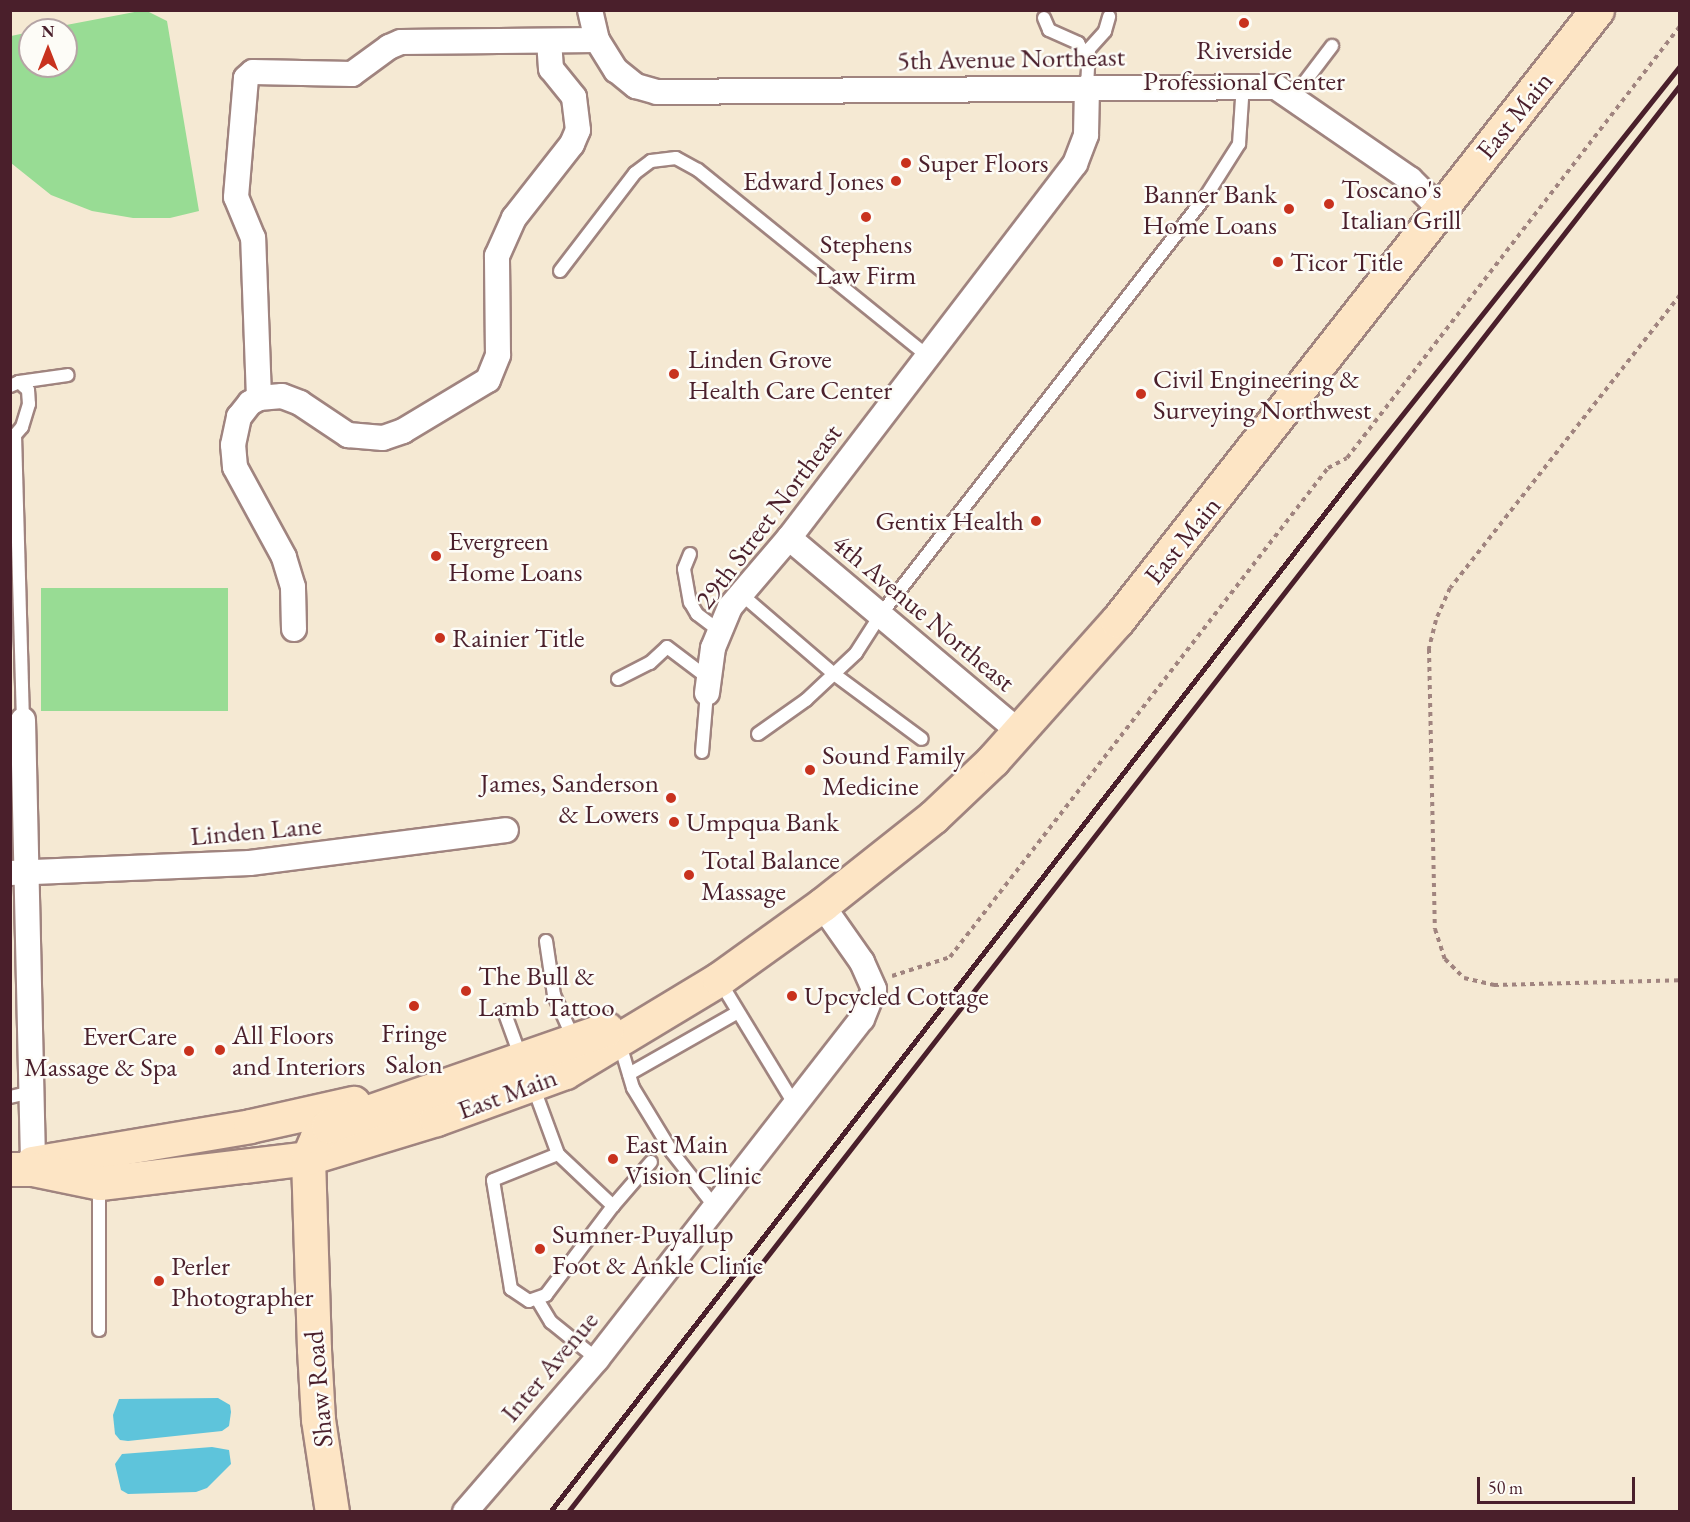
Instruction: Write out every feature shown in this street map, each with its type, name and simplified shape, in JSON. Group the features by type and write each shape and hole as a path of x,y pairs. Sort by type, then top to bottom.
{"main road":[{"name":"East Main","path":"127,1145 268,1143 298,1151 308,1158 317,1137 328,1126 520,1071 619,1039 705,987 822,905 933,817 1019,732 1139,594 1439,208 1597,10"},
{"name":"East Main","path":"22,1166 127,1145 250,1126 520,1071 574,1041 705,987"},
{"path":"22,1166 99,1183 308,1158"},
{"name":"Shaw Road","path":"308,1158 318,1419 330,1504"}],"street":[{"name":"5th Avenue Northeast","path":"590,10 597,40 626,79 647,90 670,93 1243,84 1276,87 1294,96 1410,179 1439,208"},
{"path":"260,398 253,238 236,197 246,78 253,72 352,74 389,46 401,42 597,40"},
{"path":"294,629 293,587 284,558 240,479 233,458 239,417 250,403 260,398 289,399 348,435 372,440 403,431 488,380 498,355 497,256 514,218 572,144 578,130 574,97 551,69 549,41"},
{"name":"29th Street Northeast","path":"707,685 718,630 741,594 789,537 1075,164 1086,135 1087,87"},
{"name":"4th Avenue Northeast","path":"789,537 1019,732"},
{"path":"22,1166 18,873 23,720"},
{"name":"Linden Lane","path":"18,873 250,862 506,830"},
{"path":"822,905 862,962 872,983"},
{"name":"Inter Avenue","path":"465,1512 597,1359 862,1019 874,989 872,983"}],"lane":[{"path":"1087,87 1089,49 1106,31 1110,17"},
{"path":"1044,18 1049,30 1078,43 1087,60"},
{"path":"1294,96 1332,46"},
{"path":"758,734 806,700 856,653 881,614 1206,196 1239,144 1243,84"},
{"path":"560,271 635,173 651,161 676,158 698,170 928,356"},
{"path":"15,384 68,375"},
{"path":"15,384 28,390 29,404 22,427 13,436 23,720"},
{"path":"690,554 684,569 690,602 697,614 718,630"},
{"path":"741,594 834,674 922,739"},
{"path":"618,679 650,663 667,648 707,685 702,752"},
{"path":"546,941 555,995 574,1041"},
{"path":"705,987 738,1012 795,1105"},
{"path":"504,1011 520,1071 558,1154 613,1206"},
{"path":"629,1074 738,1012"},
{"path":"619,1039 633,1088 672,1152 715,1208"},
{"path":"558,1154 493,1180 511,1289 529,1301 546,1295 613,1206 651,1162"},
{"path":"99,1183 99,1330"},
{"path":"537,1299 551,1322 597,1359"}],"path":[{"path":"872,983 950,957 1328,468 1347,458 1680,26"},
{"path":"1680,295 1450,588 1436,620 1429,649 1435,929 1445,959 1464,978 1494,985 1680,980"}],"green space":[{"path":"145,10 167,21 199,211 170,218 133,218 92,211 51,195 11,163 11,36 18,35 18,78 78,78 78,23"},
{"path":"41,588 228,588 228,711 41,711"}],"water":[{"path":"218,1398 230,1405 231,1412 229,1426 222,1431 128,1441 120,1440 115,1434 113,1415 119,1399"},
{"path":"212,1447 229,1450 231,1464 207,1488 196,1492 128,1494 121,1490 115,1464 122,1454"}],"railway":[{"path":"550,1512 1356,473 1680,66"},
{"path":"568,1512 1680,85"}],"place":[{"name":"Riverside Professional Center","path":"1244,23"},
{"name":"Super Floors","path":"906,163"},
{"name":"Edward Jones","path":"896,181"},
{"name":"Toscano's Italian Grill","path":"1329,204"},
{"name":"Banner Bank Home Loans","path":"1289,209"},
{"name":"Stephens Law Firm","path":"866,217"},
{"name":"Ticor Title","path":"1278,262"},
{"name":"Linden Grove Health Care Center","path":"674,374"},
{"name":"Civil Engineering & Surveying Northwest","path":"1141,394"},
{"name":"Gentix Health","path":"1036,521"},
{"name":"Evergreen Home Loans","path":"436,556"},
{"name":"Rainier Title","path":"440,638"},
{"name":"Sound Family Medicine","path":"810,770"},
{"name":"James, Sanderson & Lowers","path":"671,798"},
{"name":"Umpqua Bank","path":"674,822"},
{"name":"Total Balance Massage","path":"689,875"},
{"name":"The Bull & Lamb Tattoo","path":"466,991"},
{"name":"Upcycled Cottage","path":"792,996"},
{"name":"Fringe Salon","path":"414,1006"},
{"name":"All Floors and Interiors","path":"220,1050"},
{"name":"EverCare Massage & Spa","path":"189,1051"},
{"name":"East Main Vision Clinic","path":"613,1159"},
{"name":"Sumner-Puyallup Foot & Ankle Clinic","path":"540,1249"},
{"name":"Perler Photographer","path":"159,1281"}]}
